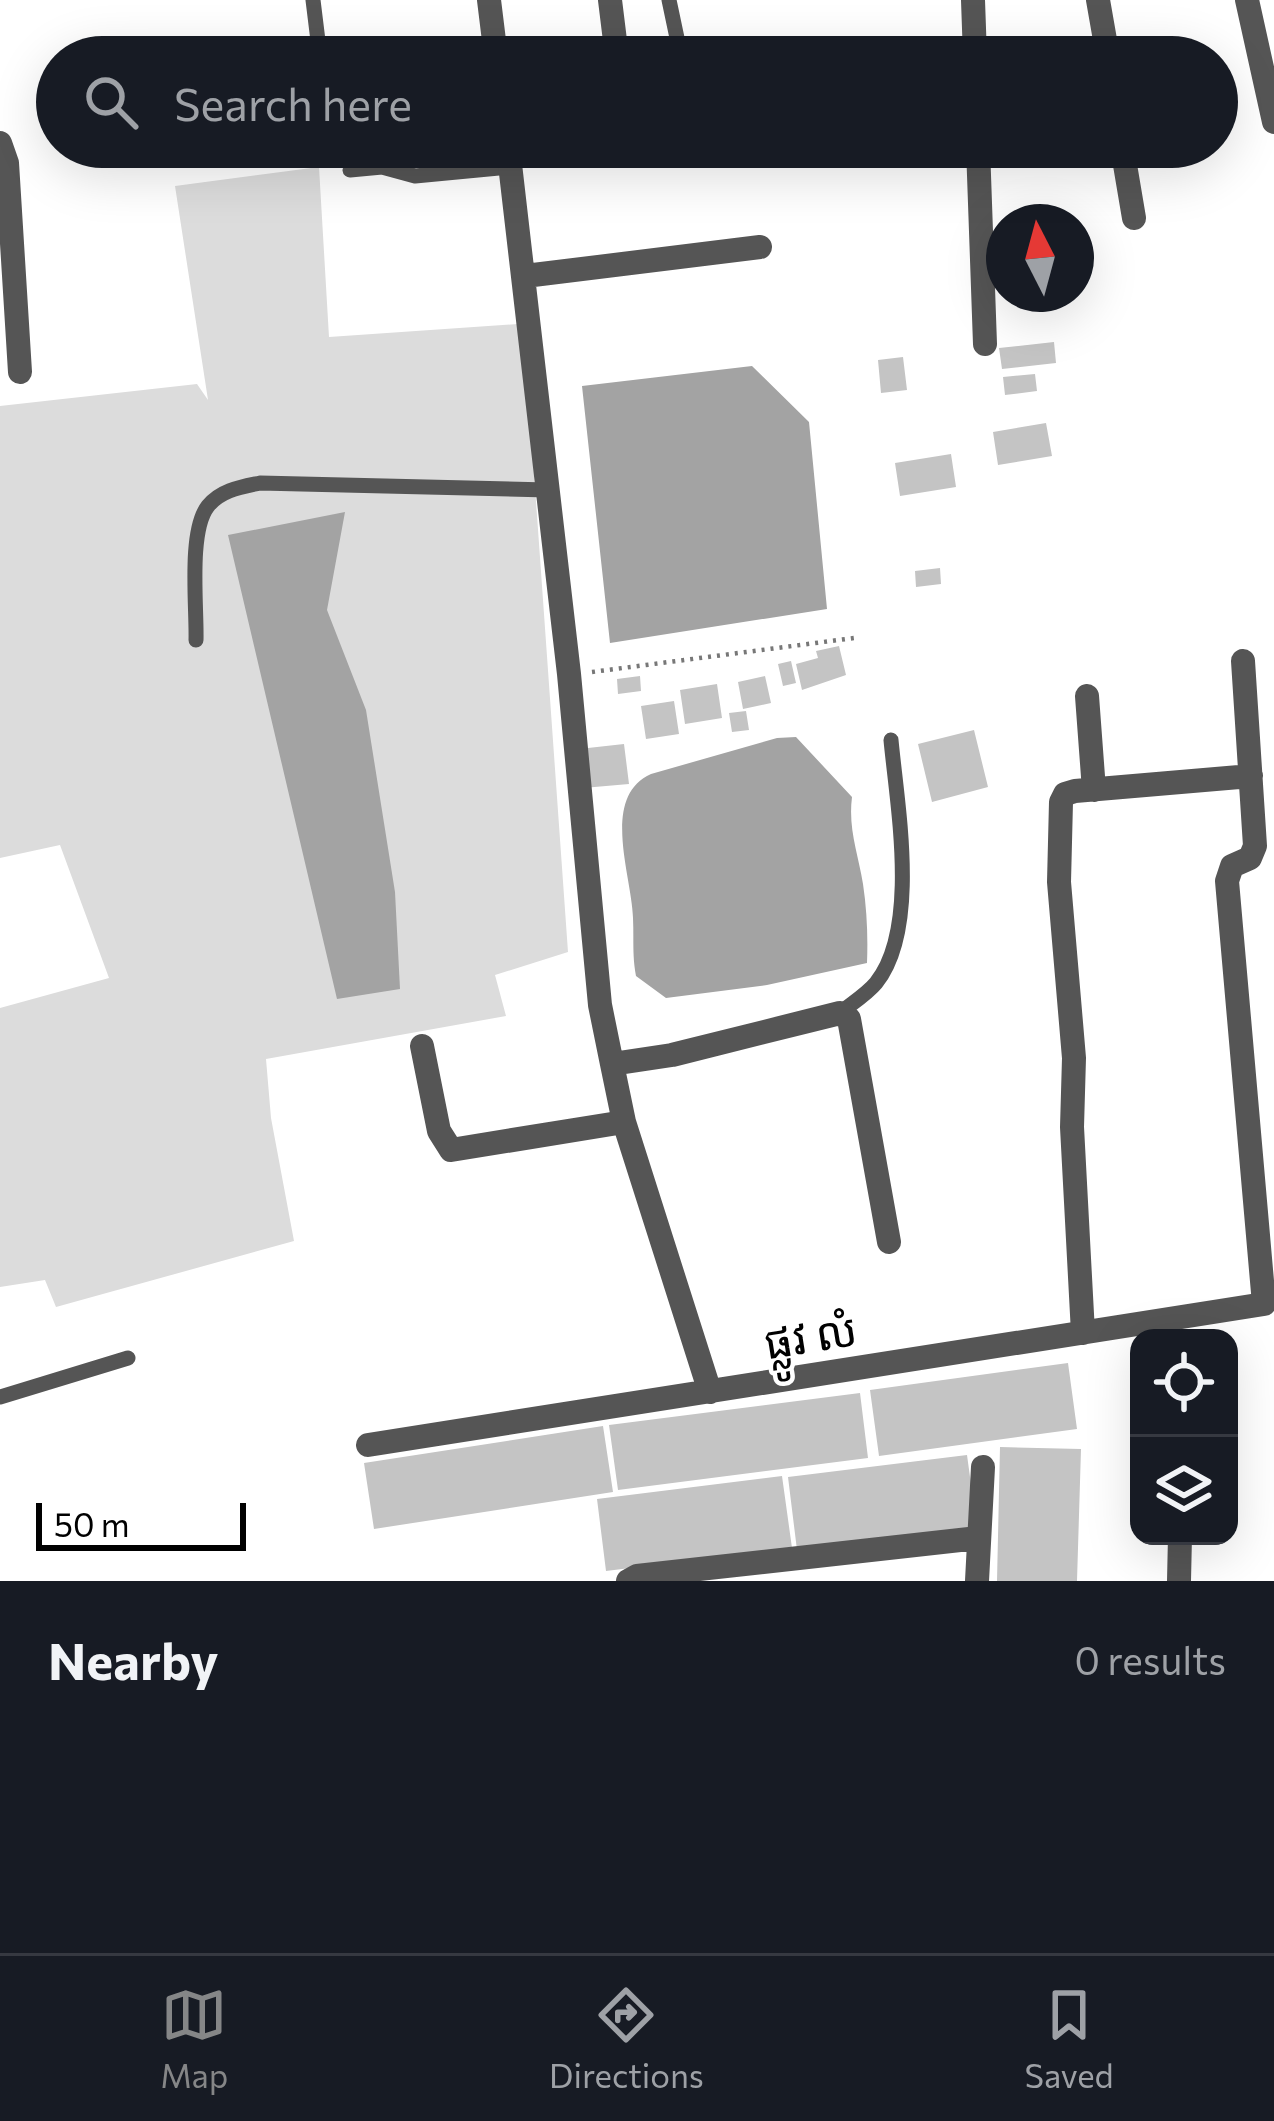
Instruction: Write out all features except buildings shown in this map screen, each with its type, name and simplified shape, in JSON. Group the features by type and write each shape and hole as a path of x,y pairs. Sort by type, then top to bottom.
{"street":[{"path":"489,0 493,36"},
{"path":"610,0 614,36"},
{"path":"973,0 974,36"},
{"path":"1098,0 1104,36"},
{"path":"1247,0 1274,122"},
{"path":"0,143 7,164 20,372"},
{"path":"510,168 569,674 600,1004 623,1122 710,1392"},
{"path":"979,168 985,344"},
{"path":"1126,168 1134,218"},
{"path":"525,276 760,247"},
{"path":"1083,1333 1072,1127 1075,1058 1059,882 1061,802 1065,794 1094,790 1251,776 1243,661"},
{"path":"1087,696 1094,790"},
{"name":"ផ្លូវ លំ","path":"1170,1329 1264,1304 1227,881 1232,866 1250,858 1255,846 1251,776"},
{"path":"612,1064 672,1055 840,1013 849,1018 889,1242"},
{"path":"422,1046 439,1131 451,1150 623,1122"},
{"name":"ផ្លូវ លំ","path":"368,1445 1083,1333 1130,1331"},
{"path":"977,1581 983,1466"},
{"path":"628,1581 637,1576 778,1570 978,1538"},
{"path":"1179,1581 1180,1545"}],"lane":[{"path":"313,0 317,36"},
{"path":"669,0 677,36"},
{"path":"350,170 371,168"},
{"path":"386,168 416,176 455,168"},
{"path":"196,640 197,535 207,507 231,489 260,483 548,490"},
{"path":"840,1013 877,982 893,946 902,898 891,740"},
{"path":"0,1397 128,1358"}],"path":[{"path":"569,674 854,638"}],"shaded area":[{"path":"319,168 329,337 518,324 532,445 568,952 495,975 506,1016 266,1059 271,1118 294,1241 56,1307 45,1280 0,1287 0,1008 109,978 60,845 0,858 0,406 197,384 208,400 175,186"},
{"path":"752,366 809,422 827,609 610,643 582,386"},
{"path":"345,512 327,610 366,710 395,892 400,989 337,999 228,535"},
{"path":"796,737 852,797 867,963 767,985 666,998 636,976 622,839 627,800 651,774 777,738"}]}
